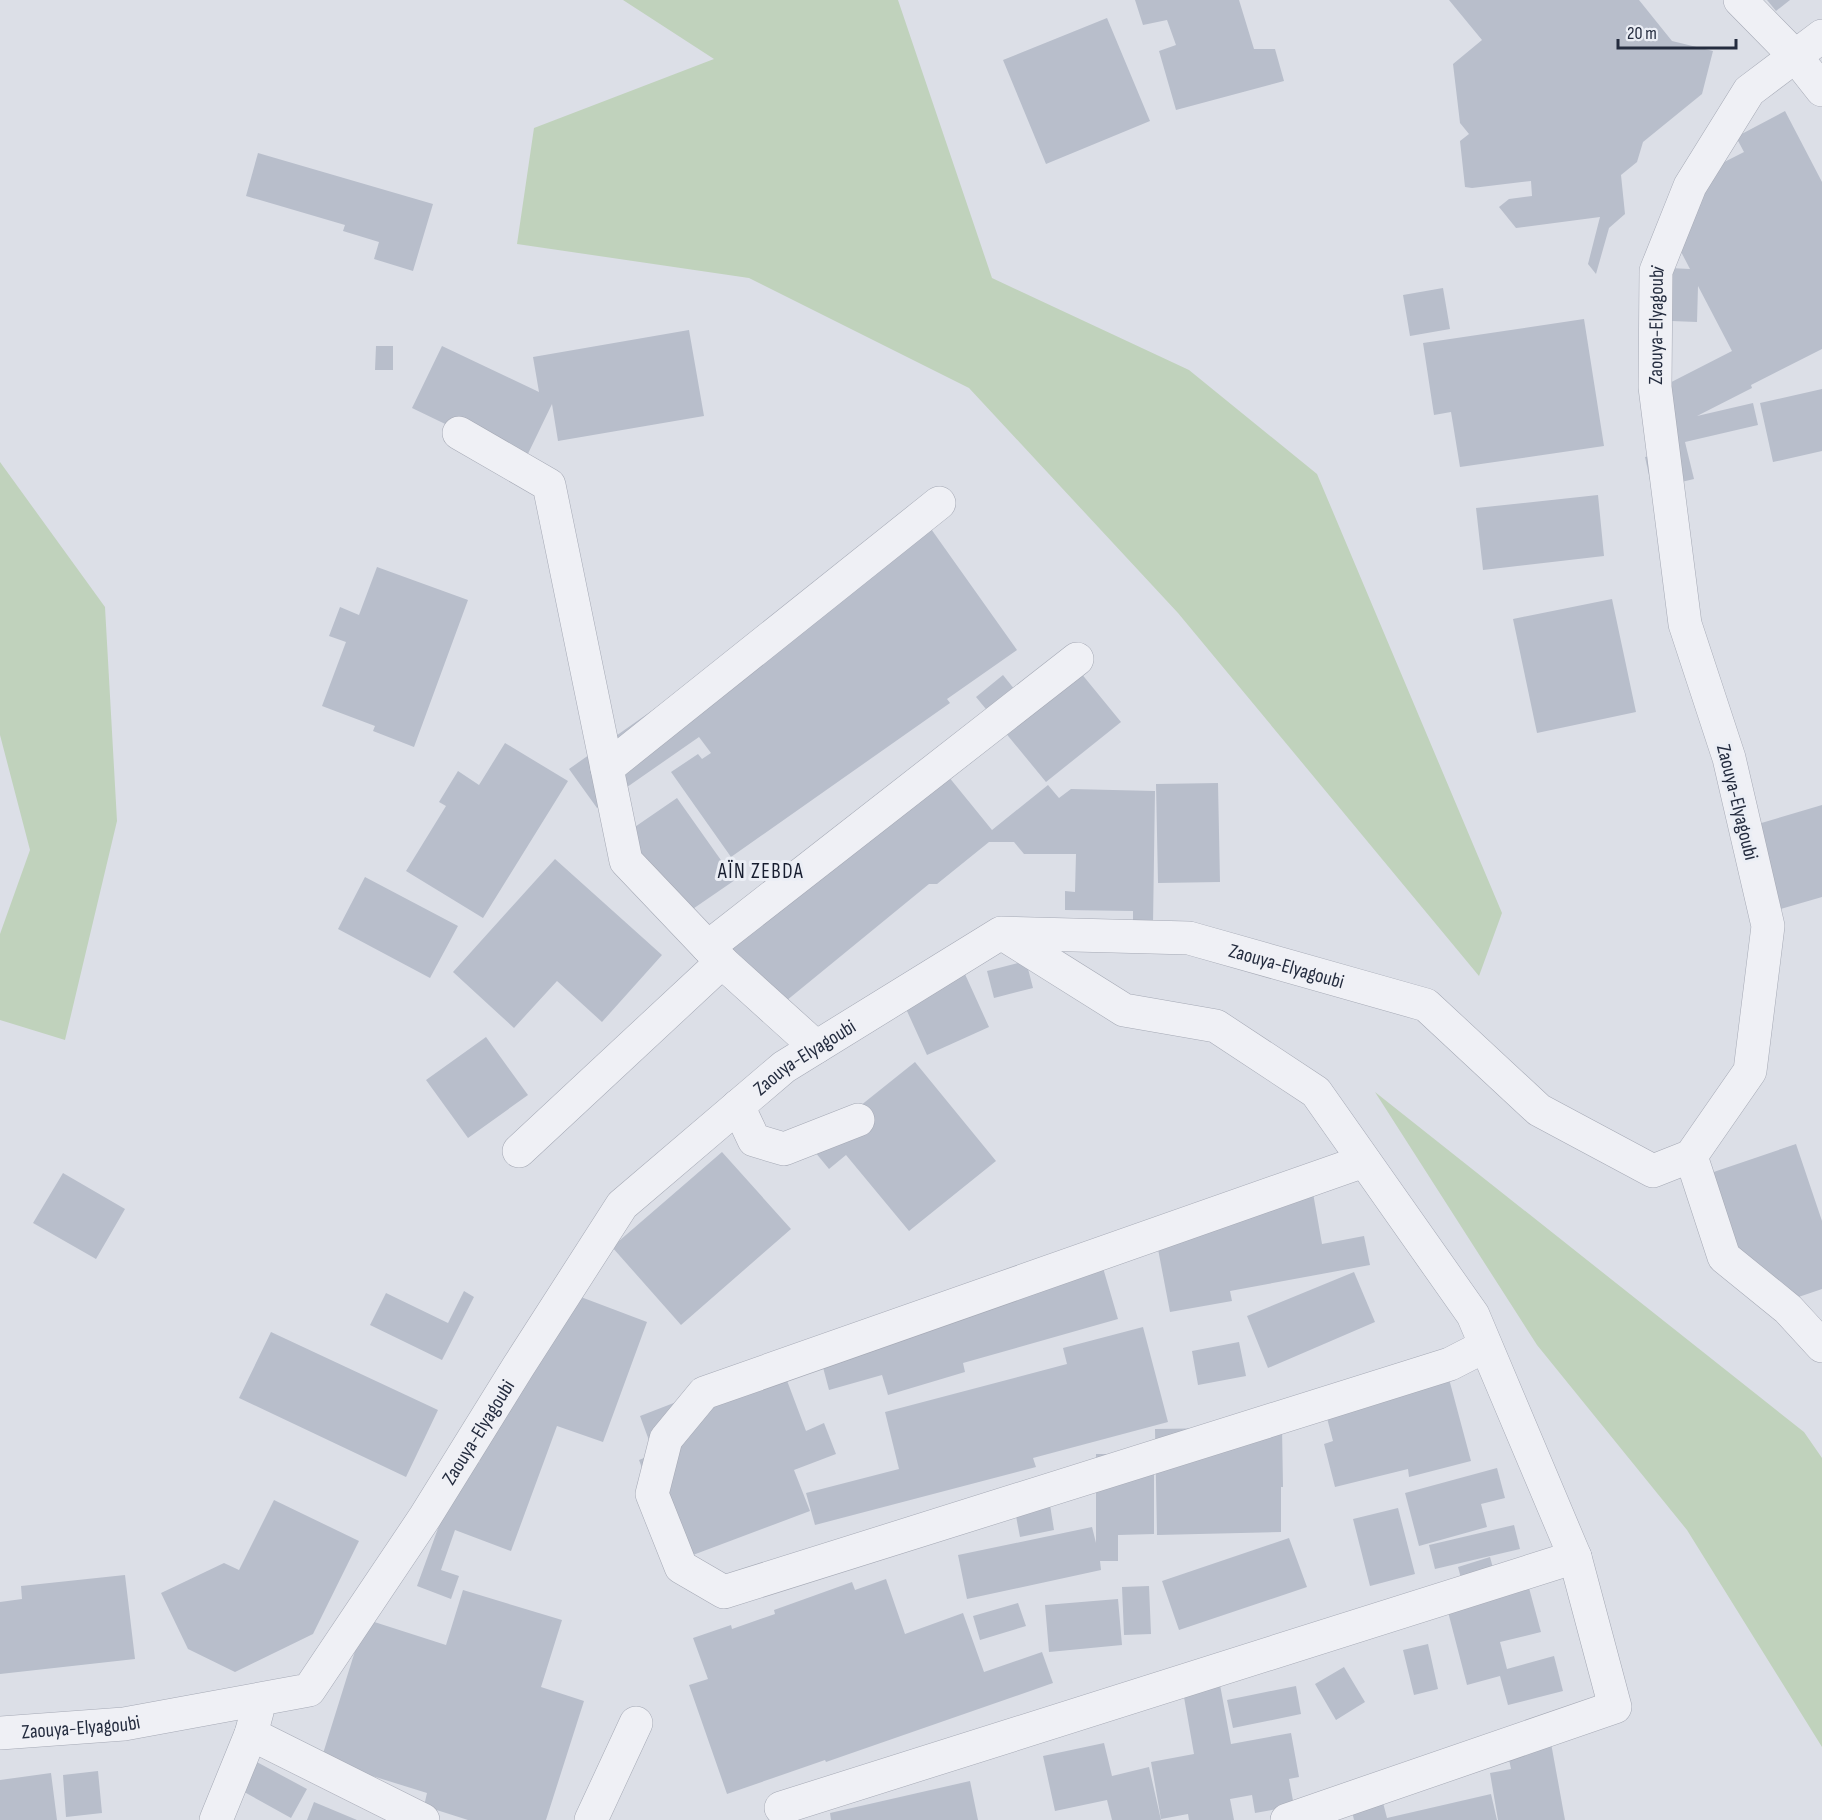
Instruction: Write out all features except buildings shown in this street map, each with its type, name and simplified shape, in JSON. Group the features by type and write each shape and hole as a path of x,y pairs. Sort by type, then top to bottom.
{"street":[{"path":"1740,0 1796,57 1822,90"},
{"name":"Zaouya-Elyagoubi","path":"0,1733 124,1724 309,1690 425,1517 622,1205 784,1067 1002,933 1190,938 1426,1005 1539,1110 1653,1171 1691,1156 1750,1071 1768,926 1729,758 1685,624 1654,387 1656,271 1690,186 1749,91 1822,36"},
{"path":"459,433 549,485 626,861 715,955 816,1047"},
{"path":"607,768 939,503"},
{"path":"519,1151 715,955 1077,658"},
{"path":"1002,933 1124,1010 1216,1026 1316,1092 1473,1315 1575,1557 1615,1707 1287,1820"},
{"path":"738,1106 754,1140 784,1149 858,1120"},
{"path":"1691,1156 1724,1257 1788,1309 1822,1346"},
{"path":"1364,1161 704,1393 666,1438 652,1494 681,1567 724,1592 1450,1364 1485,1346"},
{"path":"781,1808 1575,1557"},
{"path":"216,1820 251,1734 260,1699"},
{"path":"591,1820 636,1724"},
{"path":"251,1734 418,1819"}],"green space":[{"path":"623,0 898,0 992,278 1189,370 1317,474 1502,913 1479,976 1178,613 969,388 749,278 517,244 534,128 714,59"},
{"path":"0,462 105,607 117,821 65,1040 0,1020 0,934 30,850 0,735"},
{"path":"1375,1092 1804,1432 1822,1458 1822,1747 1687,1530 1537,1345"}],"district":[{"name":"AÏN ZEBDA","path":"761,871"}]}
